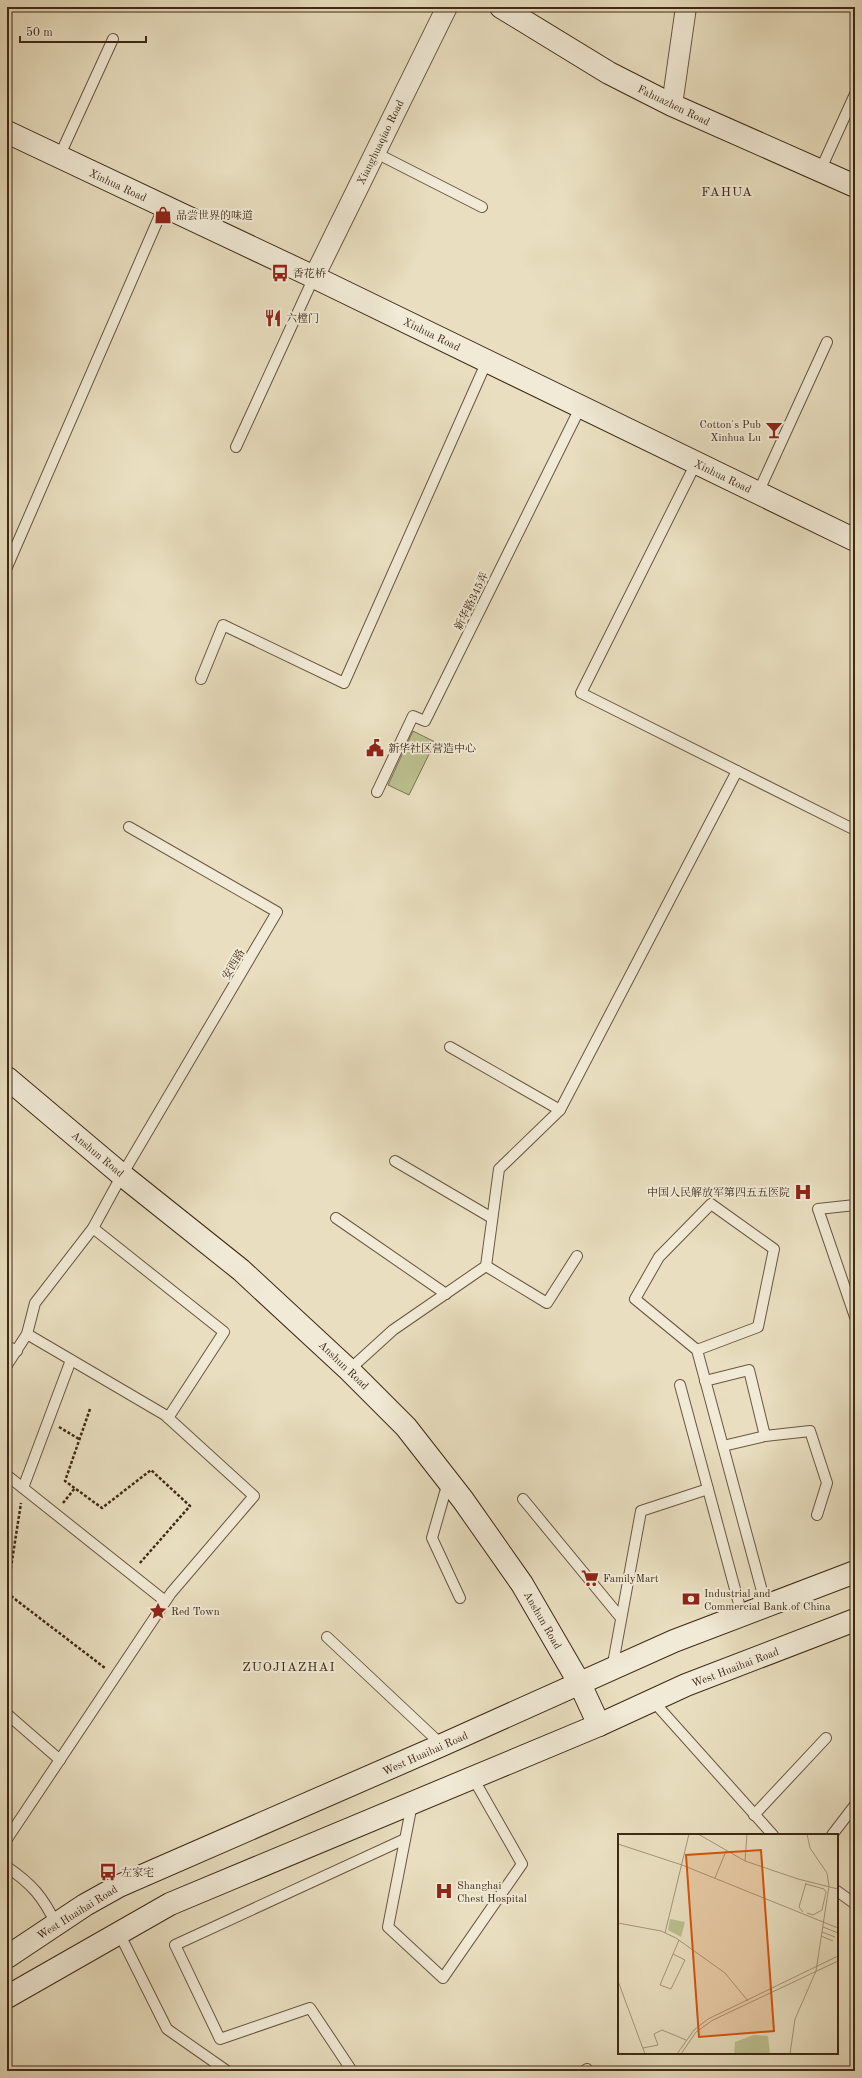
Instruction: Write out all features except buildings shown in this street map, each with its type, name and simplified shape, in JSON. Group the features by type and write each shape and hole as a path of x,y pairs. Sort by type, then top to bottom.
{"street":[{"name":"Xianghuaqiao Road","path":"314,277 374,152 447,7"},
{"name":"Fahuazhen Road","path":"501,7 609,73 672,105 855,186"},
{"path":"672,105 686,7"},
{"name":"Xinhua Road","path":"7,132 314,277 855,540"},
{"name":"Anshun Road","path":"7,1078 122,1175 241,1270 349,1370 406,1427 522,1584 580,1684 599,1725"},
{"name":"West Huaihai Road","path":"7,1957 56,1924 118,1886 442,1745 674,1641 855,1572"},
{"name":"West Huaihai Road","path":"7,1997 170,1904 599,1725 686,1686 855,1620"}],"lane":[{"path":"60,157 113,38"},
{"path":"820,171 855,94"},
{"path":"374,152 482,207"},
{"path":"7,567 164,206"},
{"path":"236,447 314,277"},
{"path":"758,493 827,342"},
{"path":"201,679 223,625 344,683 488,361"},
{"name":"新华路345弄","path":"377,792 413,716 425,721 581,406"},
{"path":"696,462 581,693 855,830"},
{"path":"349,1370 393,1330 486,1266 499,1169 560,1110 737,771"},
{"name":"安西路","path":"122,1175 277,912 129,827"},
{"path":"450,1047 560,1110"},
{"path":"395,1162 492,1218"},
{"path":"7,1365 17,1351 26,1334 35,1303 93,1228 122,1175"},
{"path":"697,1350 758,1327 774,1249 712,1204 659,1258 635,1299 697,1350 766,1606"},
{"path":"855,1205 818,1209 855,1317"},
{"path":"336,1218 446,1294"},
{"path":"93,1228 224,1332 168,1418"},
{"path":"486,1266 547,1303 577,1256"},
{"path":"7,1839 165,1601 254,1496 168,1418 26,1334"},
{"path":"7,1346 17,1351"},
{"path":"23,1488 71,1360"},
{"path":"705,1381 749,1370 765,1436"},
{"path":"680,1385 742,1615"},
{"path":"723,1446 765,1436 810,1431 827,1483 817,1515"},
{"path":"9,1477 165,1601"},
{"path":"448,1482 432,1538 460,1598"},
{"path":"612,1669 641,1511 708,1489"},
{"path":"523,1499 621,1618"},
{"path":"326,1637 442,1745"},
{"path":"653,1701 772,1834"},
{"path":"7,1714 60,1760"},
{"path":"754,1815 826,1738"},
{"path":"412,1803 388,1928 443,1978 522,1864 473,1778"},
{"path":"833,1834 855,1806"},
{"path":"352,2071 310,2008 220,2039 175,1945 405,1838"},
{"path":"7,1867 22,1877 37,1891 56,1924"},
{"path":"838,1892 855,1904"},
{"path":"119,1933 166,2029 221,2069"}],"path":[{"path":"90,1409 65,1481 102,1508 151,1470 190,1506 130,1573"},
{"path":"59,1427 79,1439"},
{"path":"23,1488 7,1594 115,1676"},
{"path":"55,1513 75,1488"}],"green space":[{"path":"413,731 435,742 409,795 388,785"}],"place":[{"name":"品尝世界的味道","path":"163,215"},
{"name":"香花桥","path":"280,273"},
{"name":"六樘门","path":"273,318"},
{"name":"Cotton's Pub Xinhua Lu","path":"774,430"},
{"name":"新华社区营造中心","path":"375,748"},
{"name":"中国人民解放军第四五五医院","path":"803,1192"},
{"name":"FamilyMart","path":"590,1578"},
{"name":"Industrial and Commercial Bank of China","path":"691,1599"},
{"name":"Red Town","path":"158,1611"},
{"name":"左家宅","path":"108,1872"},
{"name":"Shanghai Chest Hospital","path":"444,1891"}],"district":[{"name":"FAHUA","path":"727,191"},
{"name":"ZUOJIAZHAI","path":"289,1666"}]}
